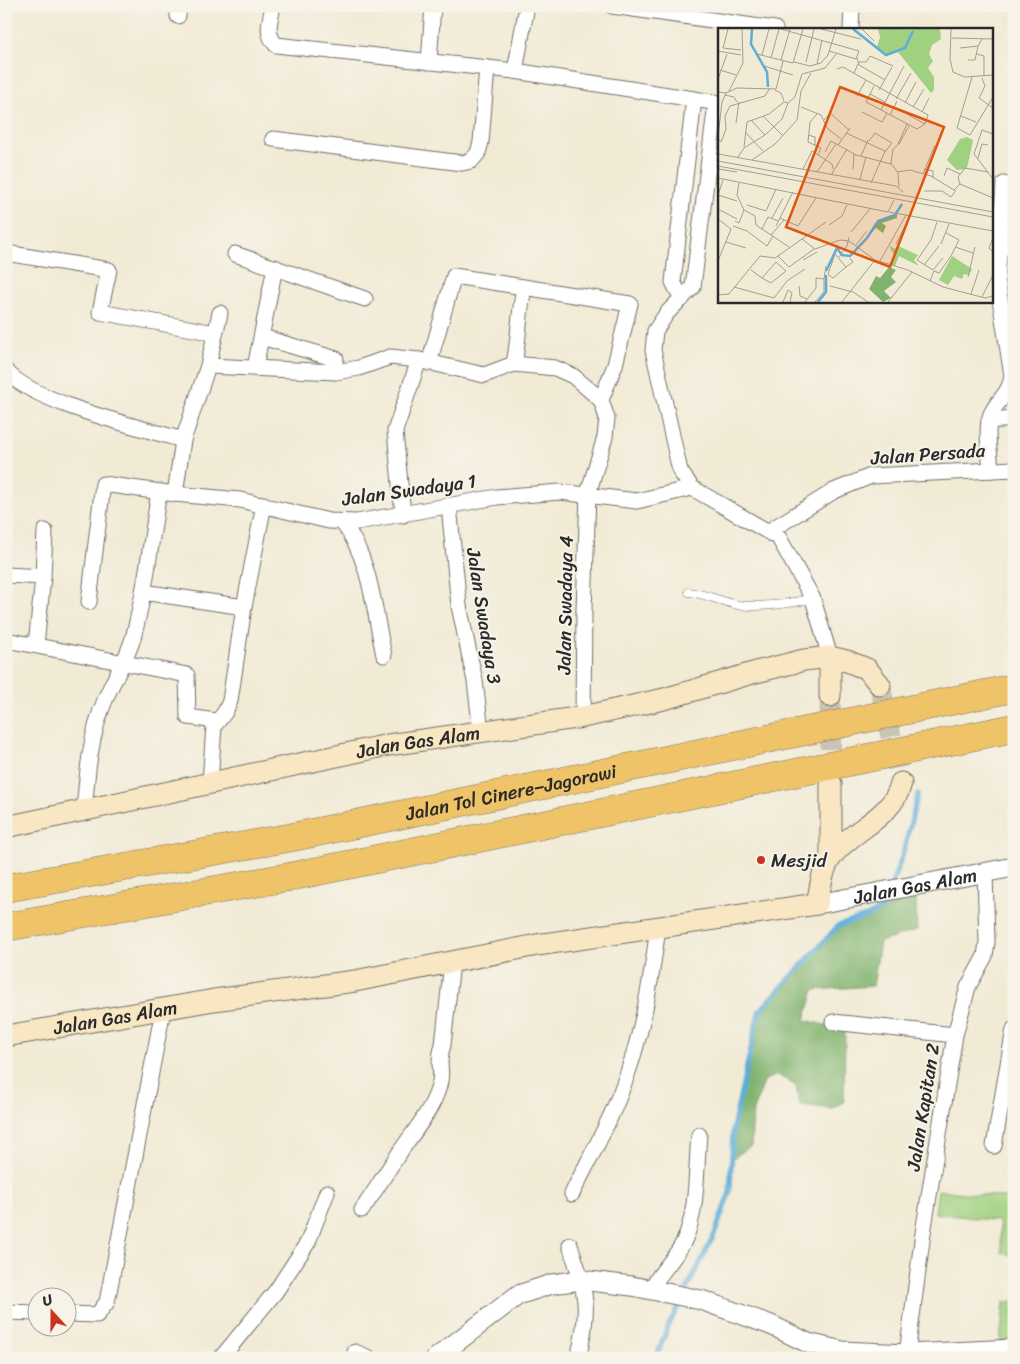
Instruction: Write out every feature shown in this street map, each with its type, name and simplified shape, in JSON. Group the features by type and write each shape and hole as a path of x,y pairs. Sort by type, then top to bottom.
{"highway":[{"name":"Jalan Tol Cinere–Jagorawi","path":"6,888 288,838 1014,688"},
{"name":"Jalan Tol Cinere–Jagorawi","path":"6,928 288,878 1014,728"}],"main road":[{"name":"Jalan Gas Alam","path":"6,827 84,812 395,743 583,718 664,699 782,665 830,657 847,661 867,670 880,685"},
{"path":"830,657 830,696"},
{"path":"817,904 822,879 831,857 842,844 885,810 899,792 901,783"},
{"path":"831,857 832,784"},
{"name":"Jalan Gas Alam","path":"6,1036 355,981 537,945 817,904"}],"street":[{"path":"273,6 268,30 270,39 276,45 515,71 718,103 693,287 660,323 652,339 680,472 692,488 778,538 813,598 830,657"},
{"path":"429,62 433,6"},
{"path":"515,71 527,6"},
{"path":"612,6 652,9 769,28"},
{"path":"851,28 852,6"},
{"path":"273,139 462,163 471,161 478,153 480,142 486,68"},
{"path":"682,299 673,282 694,99"},
{"path":"991,470 989,421 997,405 1009,390 1012,376 997,280 1006,247 1004,184"},
{"path":"6,252 109,270 100,312 215,333"},
{"path":"235,254 365,299"},
{"path":"255,368 275,267"},
{"path":"208,366 336,372 358,368 390,357 424,361 484,375 514,364 555,368 574,376 601,400 615,366 630,304 454,276 424,361 395,431 403,515"},
{"path":"514,364 519,339 519,314 524,287"},
{"path":"175,494 183,440 208,366 220,313"},
{"path":"262,337 336,359"},
{"path":"6,371 14,380 38,394 183,440"},
{"name":"Jalan Swadaya 4","path":"583,718 588,494 604,437 607,418 601,400"},
{"path":"989,421 1014,419"},
{"name":"Jalan Persada","path":"768,531 861,478 1014,470"},
{"name":"Jalan Swadaya 1","path":"89,602 104,484 264,504 306,516 342,522 403,515 525,494 560,492 636,501 692,488"},
{"path":"84,812 87,770 95,730 105,701 124,662 132,640 143,592 159,492"},
{"path":"210,784 216,721 225,712 230,701 244,607 264,504"},
{"name":"Jalan Swadaya 3","path":"449,506 459,606 475,681 481,732"},
{"path":"342,522 358,546 366,571 384,655"},
{"path":"36,645 43,577 45,531"},
{"path":"6,574 43,577"},
{"path":"143,592 244,607"},
{"path":"6,640 187,675 188,717 216,721"},
{"name":"Jalan Gas Alam","path":"817,904 1014,867"},
{"name":"Jalan Kapitan 2","path":"907,1354 923,1233 955,1035 968,987 986,956 985,872"},
{"path":"572,1194 620,1096 629,1070 651,979 658,927"},
{"path":"362,1210 401,1150 418,1129 439,1087 442,1074 438,1058 444,1045 452,962"},
{"path":"78,1314 98,1314 107,1302 163,1010"},
{"path":"833,1022 955,1035"},
{"path":"994,1146 1007,1109 1014,1029"},
{"path":"651,1289 680,1248 688,1230 692,1216 699,1135"},
{"path":"221,1358 276,1291 308,1242 327,1192"},
{"path":"570,1245 582,1280 586,1312 578,1358"},
{"path":"436,1358 518,1295 552,1284 582,1280 672,1292 701,1300 771,1325 808,1343 865,1356 1014,1349"},
{"path":"6,1312 28,1313"},
{"path":"984,1351 1003,1358"},
{"path":"354,1352 369,1358"}],"lane":[{"path":"689,592 753,606 767,606 813,598"}],"green space":[{"path":"904,888 916,900 917,930 880,942 873,986 814,990 805,1020 845,1030 844,1102 832,1109 800,1105 796,1086 778,1075 765,1080 753,1110 751,1146 730,1160 733,1128 759,1012 838,926 869,916 884,907"},
{"path":"1014,1162 1014,1256 1002,1253 999,1221 935,1213 938,1190 1009,1198"},
{"path":"1014,1301 1014,1343 1000,1344 1004,1302"}],"waterway":[{"path":"892,884 903,853 918,794"},
{"path":"656,1358 668,1327 715,1233 730,1191 733,1128 759,1012 838,926 869,916 884,907 888,895"}],"tunnel":[{"path":"880,685 901,783"},
{"path":"830,696 831,779"}],"place":[{"name":"Mesjid","path":"761,860"}]}
